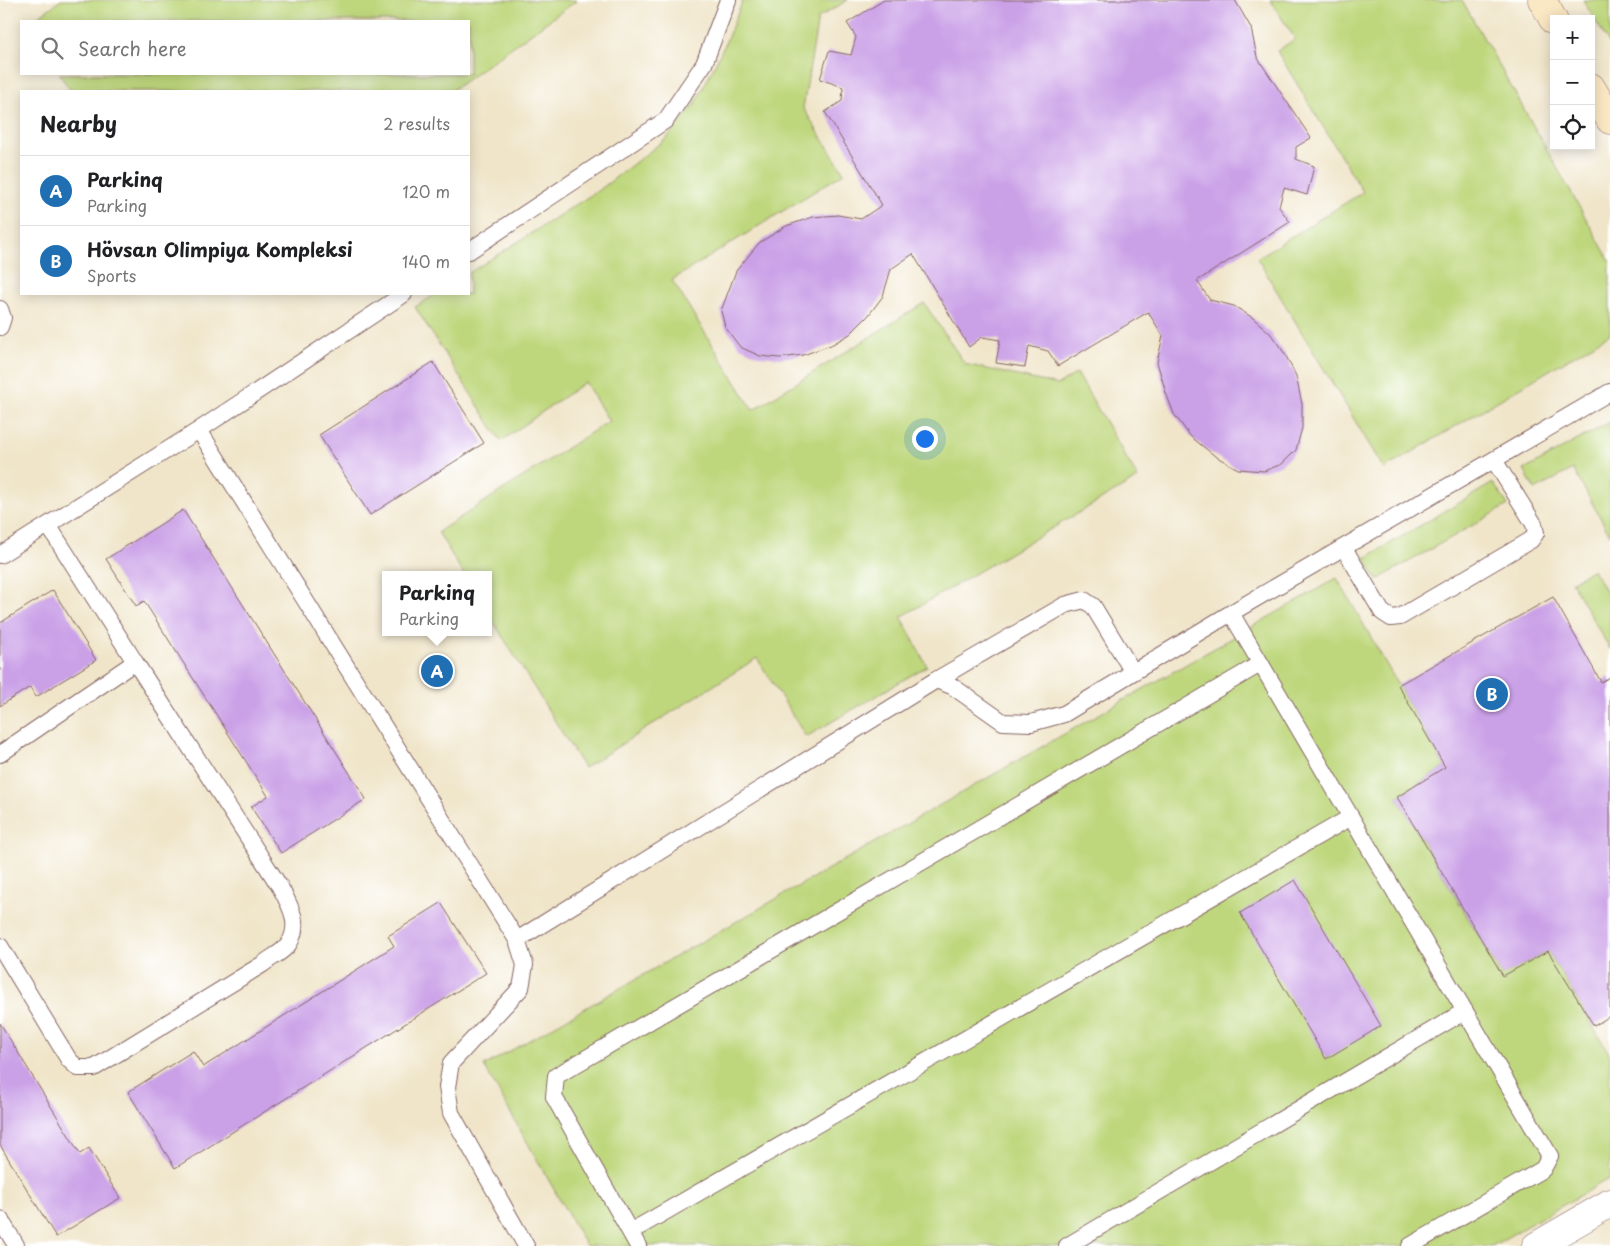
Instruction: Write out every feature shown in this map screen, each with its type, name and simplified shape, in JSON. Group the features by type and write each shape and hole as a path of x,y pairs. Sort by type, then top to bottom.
{"main road":[{"path":"1542,0 1551,15"},
{"path":"1595,94 1610,120"}],"street":[{"path":"1544,1244 1610,1203"}],"lane":[{"path":"470,250 666,120 704,64 728,0"},
{"path":"0,555 199,430 402,295"},
{"path":"0,309 3,318 0,328"},
{"path":"936,680 952,686 1003,722 1031,723 1064,714 1231,613 1610,392"},
{"path":"199,430 517,940 525,965 521,988 451,1063 447,1087 451,1113 526,1246"},
{"path":"1344,548 1382,612 1391,618 1400,617 1531,540 1536,533 1534,524 1494,460"},
{"path":"0,946 69,1060 78,1068 94,1068 263,964 288,945 295,927 292,908 48,525"},
{"path":"517,940 936,680 1064,605 1084,600 1093,606 1133,672"},
{"path":"1231,613 1550,1156 1543,1169 1410,1246"},
{"path":"0,754 135,662"},
{"path":"1260,664 556,1076 554,1097 634,1239 1351,816"},
{"path":"1066,1246 1465,1011"},
{"path":"0,1219 16,1245"}],"green space":[{"path":"61,0 576,1 452,90 70,90 60,75 470,75 470,20 33,20"},
{"path":"743,0 848,0 818,18 803,108 844,173 672,280 753,410 924,303 965,364 1058,385 1077,373 1138,478 901,617 927,666 806,737 757,658 584,768 492,619 492,571 462,571 438,532 609,421 585,382 501,441 415,307 434,295 470,295 470,272 602,188 667,138 695,104 725,44"},
{"path":"1270,0 1462,0 1610,261 1610,334 1384,469 1257,258 1363,192 1277,51 1295,39"},
{"path":"1583,0 1610,0 1610,45 1595,20 1595,15 1592,15"},
{"path":"1610,422 1610,535 1573,469 1535,490 1524,470"},
{"path":"1493,483 1508,505 1377,580 1365,558"},
{"path":"1593,569 1610,600 1610,649 1571,582"},
{"path":"1337,578 1445,767 1397,797 1502,976 1548,951 1610,1055 1610,1178 1492,1246 586,1246 484,1066"}],"building":[{"path":"884,0 1235,0 1251,28 1257,57 1311,138 1296,147 1296,159 1314,166 1307,195 1284,188 1279,207 1290,222 1197,281 1210,300 1234,306 1253,318 1270,333 1285,354 1296,376 1302,404 1302,428 1296,450 1282,464 1264,471 1238,469 1215,456 1190,436 1174,414 1166,393 1157,362 1163,336 1148,312 1058,366 1048,351 1029,346 1025,367 996,363 1000,340 982,337 969,347 913,254 891,269 883,296 868,316 850,334 831,345 803,355 780,358 760,356 740,347 725,327 721,311 736,271 759,243 786,226 813,217 838,215 861,219 882,205 825,112 842,101 843,87 820,79 829,51 851,55 856,37 847,23"},
{"path":"433,362 484,443 370,515 319,435"},
{"path":"183,510 366,799 281,853 251,807 268,796 144,601 136,606 106,559"},
{"path":"53,590 96,660 36,697 30,687 0,706 0,623"},
{"path":"1553,597 1601,682 1610,677 1610,1016 1594,1026 1548,951 1503,976 1397,797 1445,767 1398,685"},
{"path":"1295,880 1381,1026 1326,1059 1240,913"},
{"path":"441,903 486,973 175,1168 128,1092 193,1051 203,1067 394,946 388,936"},
{"path":"0,1023 80,1154 89,1148 120,1198 56,1237 0,1145"}],"place":[{"name":"Parkinq","path":"437,671"},
{"name":"Hövsan Olimpiya Kompleksi","path":"1492,694"}]}
